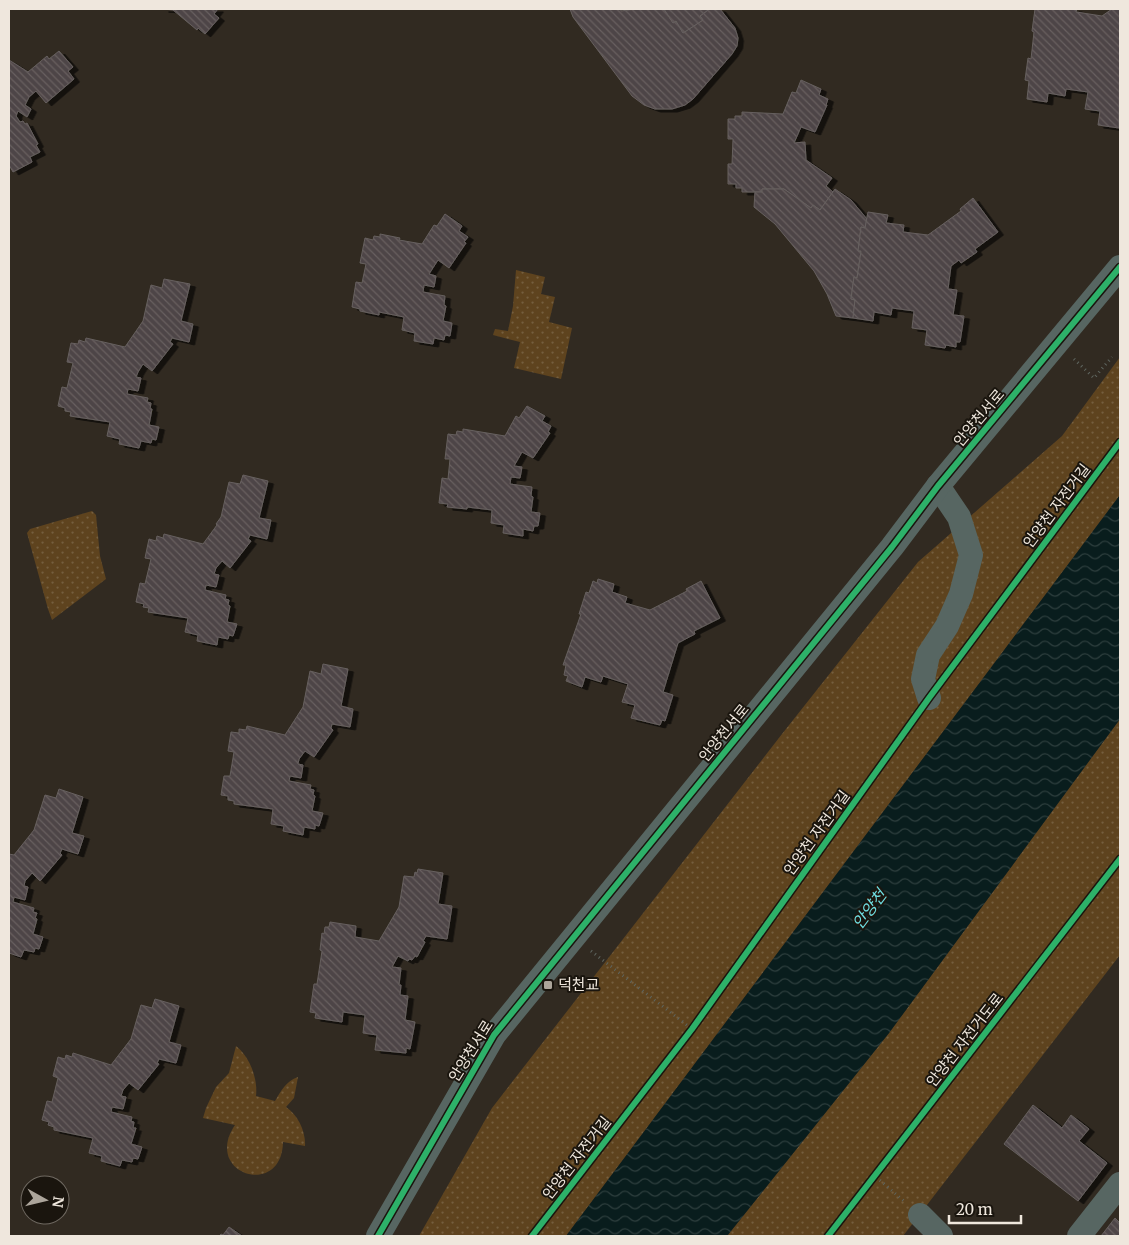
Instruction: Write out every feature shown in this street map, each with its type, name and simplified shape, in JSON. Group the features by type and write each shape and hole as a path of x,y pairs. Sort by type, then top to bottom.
{"street":[{"name":"안양천서로","path":"378,1236 494,1035 885,555 938,486 1120,267"},
{"path":"929,698 923,679 928,655 947,626 961,594 971,554 959,517 938,486"},
{"path":"1079,1236 1118,1190"},
{"path":"920,1215 941,1236"}],"path":[{"path":"1057,344 1094,378 1112,356"},
{"path":"573,937 692,1029"},
{"path":"686,1037 698,1021"},
{"path":"870,1184 882,1169"},
{"path":"876,1177 920,1215"}],"shaded area":[{"path":"516,270 545,277 541,294 555,297 549,322 572,328 561,379 514,368 520,342 493,335 495,329 508,331 513,306"},
{"path":"1120,357 1120,495 566,1236 419,1236 492,1108 918,562 1062,436"},
{"path":"92,511 96,515 100,556 106,579 52,620 27,533 30,529"},
{"path":"1120,719 1120,955 903,1236 727,1236 889,1033"},
{"path":"236,1046 245,1056 252,1069 256,1083 256,1096 275,1101 287,1084 298,1077 294,1098 286,1107 294,1114 300,1124 305,1146 283,1142 279,1160 270,1170 259,1175 246,1173 235,1167 228,1156 228,1142 235,1125 203,1118 216,1087 229,1073"}],"water":[{"name":"안양천","path":"1120,495 1120,719 889,1033 727,1236 566,1236"}],"building":[{"path":"163,9 218,9 214,14 219,18 205,34 198,28 197,30 173,10"},
{"path":"570,9 621,9 621,11 664,9 673,23 676,21 683,33 703,20 700,16 707,9 720,9 735,28 738,38 737,46 693,99 685,105 672,109 655,109 644,105 632,96 573,17"},
{"path":"664,9 708,10 700,16 703,20 683,33 676,21 673,23"},
{"path":"1035,9 1077,9 1076,12 1102,16 1112,9 1120,9 1119,128 1098,125 1100,111 1085,109 1088,92 1066,89 1065,96 1048,93 1047,102 1027,99 1029,81 1025,80 1028,58 1031,59"},
{"path":"59,51 73,67 68,71 74,79 46,103 36,91 29,97 25,105 31,109 27,117 18,111 16,116 20,122 27,123 40,152 30,157 32,162 13,172 9,165 9,60 28,72 47,56 49,59"},
{"path":"801,80 821,89 819,95 828,99 815,132 801,127 794,143 805,142 806,160 832,178 826,186 833,192 820,210 813,205 811,208 784,189 762,189 762,192 742,192 742,188 736,188 736,184 728,184 728,164 732,164 733,139 728,139 728,119 742,116 742,112 783,114 792,92 796,93"},
{"path":"762,189 784,189 811,208 813,205 820,210 835,189 851,200 867,219 865,228 861,227 858,251 861,251 857,278 854,277 851,299 855,300 853,318 836,316 827,294 814,271 775,224 754,207 755,192 762,192"},
{"path":"973,198 998,232 975,249 977,252 961,263 959,260 951,266 948,289 957,290 953,315 964,316 960,342 956,342 956,347 946,345 945,348 925,345 927,330 912,328 914,311 892,308 891,315 874,312 873,321 853,318 855,300 851,299 854,277 857,278 861,251 858,251 861,227 865,228 868,212 888,215 886,223 904,225 903,232 928,235 961,211 960,209"},
{"path":"445,214 462,226 459,231 468,237 449,268 438,260 429,274 436,276 434,287 424,285 423,292 445,296 444,305 446,306 443,321 452,323 450,336 445,335 444,340 434,338 433,344 414,341 415,333 402,330 404,317 379,312 379,315 360,311 360,309 352,307 356,282 362,283 366,264 360,263 365,238 373,240 374,236 380,237 380,234 422,244 434,225 437,226"},
{"path":"164,279 190,284 181,321 193,324 189,342 172,338 170,342 173,344 152,371 143,364 136,377 141,378 138,391 128,389 127,394 148,398 147,402 151,403 150,409 152,409 149,425 159,427 156,440 152,439 151,443 141,441 139,448 119,444 120,439 107,436 110,422 70,416 71,412 65,411 65,408 58,406 62,387 67,388 73,363 67,362 71,343 78,344 79,340 85,342 86,338 125,347 143,321 151,285 162,288"},
{"path":"527,406 545,416 542,421 551,426 548,432 550,433 533,458 522,452 514,466 522,467 520,478 511,477 510,484 532,487 531,512 540,513 538,526 534,526 533,531 523,529 523,536 503,533 504,525 491,523 492,510 447,507 448,504 439,503 442,478 448,479 450,459 445,459 448,434 456,435 457,431 463,432 463,429 505,436 516,416 519,418"},
{"path":"243,475 268,481 259,518 271,520 267,539 250,535 248,539 251,541 230,568 222,561 216,568 214,574 219,575 216,587 206,585 205,590 226,595 225,599 229,600 228,605 230,606 227,622 237,624 233,636 229,635 228,639 218,637 217,645 197,641 198,635 185,632 188,618 148,612 149,608 143,607 144,604 136,602 140,583 145,584 151,559 145,558 149,539 156,541 157,536 163,538 164,534 203,544 221,517 229,482 240,484"},
{"path":"598,579 614,584 612,592 627,597 625,603 650,610 687,591 686,589 701,581 720,618 694,631 695,634 678,643 663,692 673,695 665,721 662,720 660,725 631,718 635,705 622,702 628,684 603,676 601,682 585,677 582,687 566,681 568,676 564,675 566,665 563,665 581,614 579,614 586,592 589,593 593,581 597,583"},
{"path":"323,664 348,669 341,706 353,709 350,727 332,724 331,728 333,730 314,757 305,751 299,759 298,764 303,765 301,778 290,776 289,781 311,785 310,789 314,790 313,795 315,796 312,811 323,813 319,826 315,825 315,829 304,827 303,835 283,831 284,826 271,824 273,809 234,804 234,801 228,800 228,796 221,795 224,776 230,776 234,752 228,751 231,732 239,733 239,729 246,730 247,726 285,735 303,707 310,671 321,674"},
{"path":"59,789 83,797 72,833 84,836 78,854 62,849 60,853 62,855 40,881 32,873 25,881 24,886 28,887 25,900 14,897 13,902 34,908 33,912 37,913 35,918 37,919 33,934 43,937 39,949 35,948 34,952 24,950 21,957 9,953 9,854 14,855 34,830 45,795 56,798"},
{"path":"418,869 443,873 438,904 452,906 447,939 426,936 417,957 415,956 412,960 409,959 408,961 398,956 392,967 401,968 400,995 408,996 405,1020 415,1022 410,1049 406,1048 406,1053 375,1050 377,1035 363,1033 365,1015 343,1012 342,1022 315,1018 316,1013 310,1012 314,984 317,984 322,951 320,950 322,933 324,934 325,927 329,927 330,922 356,926 355,937 379,941 399,907 404,876 414,877"},
{"path":"155,999 179,1006 169,1042 181,1045 176,1063 159,1059 157,1063 159,1064 138,1090 129,1083 123,1090 121,1096 126,1097 123,1109 112,1107 111,1112 132,1117 131,1121 134,1122 133,1128 136,1128 131,1144 142,1147 138,1159 133,1158 132,1162 122,1160 120,1166 101,1161 102,1156 89,1153 93,1138 54,1130 54,1127 48,1125 49,1122 42,1120 47,1101 52,1102 58,1078 53,1076 58,1057 65,1059 66,1055 72,1057 73,1053 111,1065 131,1039 141,1005 152,1008"},
{"path":"1033,1105 1062,1128 1071,1115 1089,1129 1079,1141 1107,1163 1078,1201 1004,1144"},
{"path":"1115,1218 1120,1223 1120,1236 1101,1236"},
{"path":"229,1227 242,1236 219,1236 223,1235"}],"cycle path":[{"path":"378,1236 494,1035 892,547 938,486 1120,267"},
{"name":"안양천 자전거길","path":"532,1236 692,1029 929,698 1120,442"},
{"name":"안양천 자전거도로","path":"828,1236 1120,859"}],"place":[{"name":"덕천교","path":"548,985"}]}
